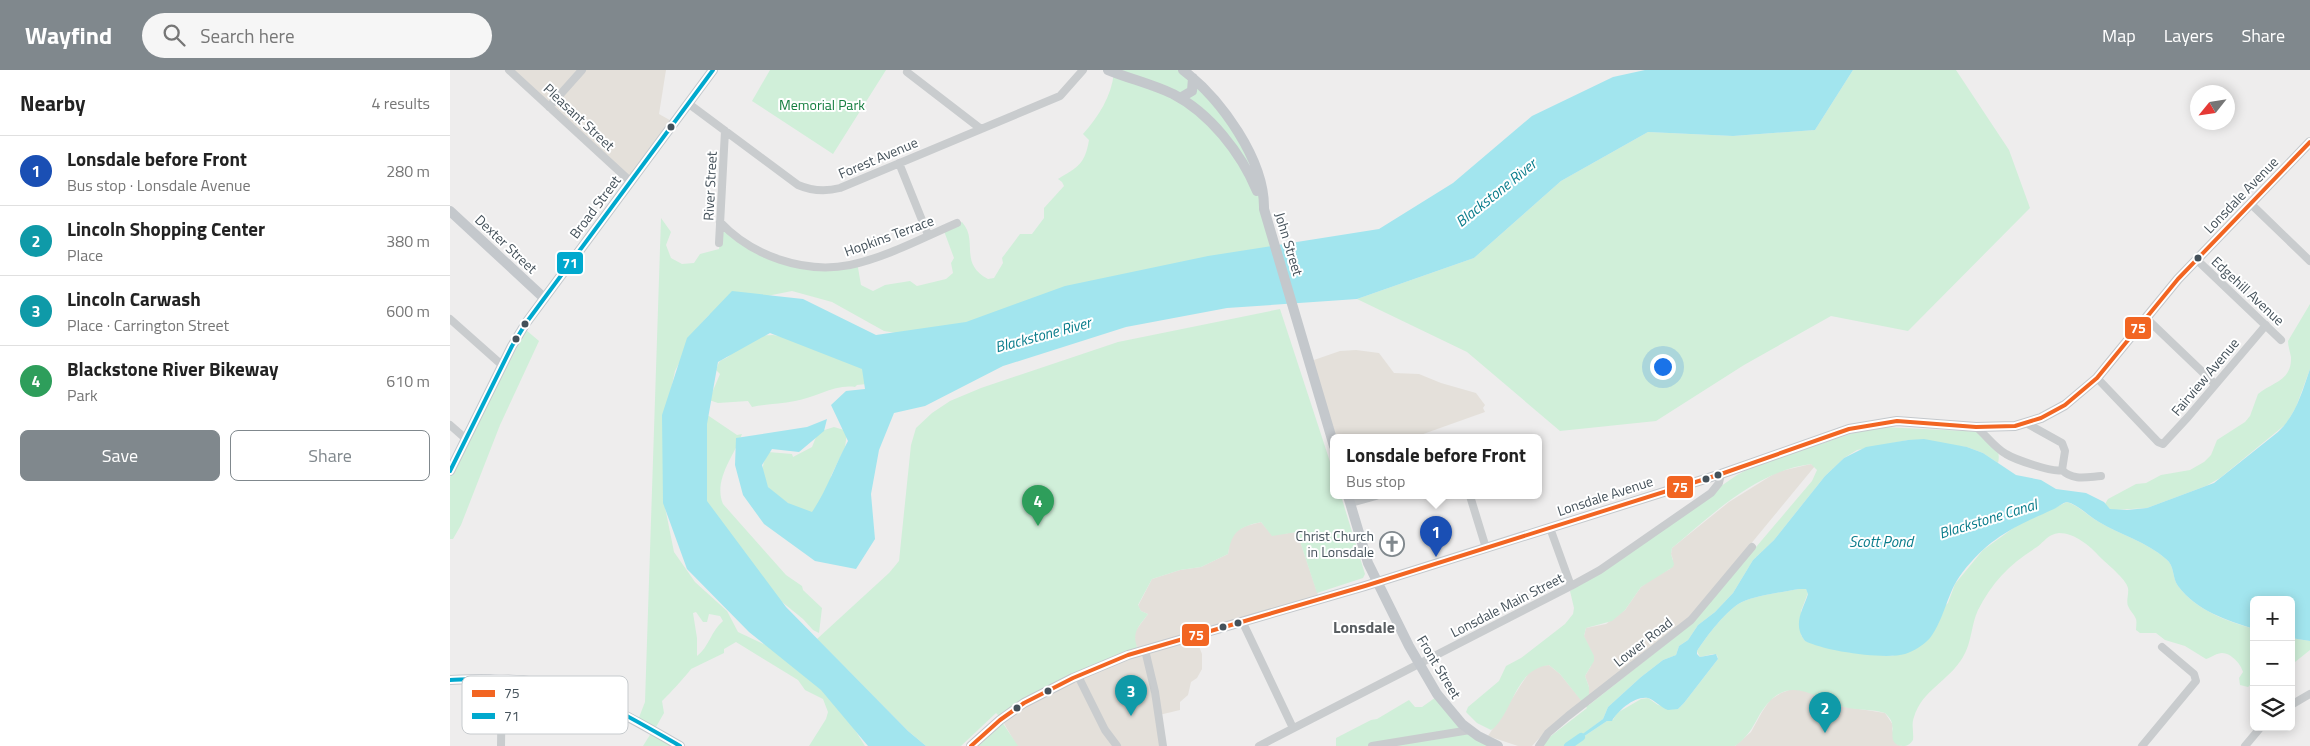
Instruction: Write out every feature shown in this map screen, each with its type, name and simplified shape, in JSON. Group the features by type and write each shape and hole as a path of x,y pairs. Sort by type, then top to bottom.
{"main road":[{"name":"Broad Street","path":"450,471 516,340 544,298 713,70"},
{"path":"1108,70 1159,88 1180,98 1200,114 1226,140 1252,180 1264,209"},
{"name":"John Street","path":"1183,70 1221,106 1241,138 1258,176 1264,209 1331,434"},
{"path":"1180,98 1192,91 1193,78"},
{"path":"1226,140 1241,138"},
{"name":"Lonsdale Avenue","path":"971,746 1012,711 1078,676 1145,650 1243,623 1378,582 1721,474 1865,425 1907,421 1976,427 2026,423 2041,418 2065,405 2097,378 2178,279 2308,147"},
{"name":"Dexter Street","path":"450,211 544,298"},
{"path":"1350,500 1368,563 1378,582"},
{"name":"Front Street","path":"1378,582 1419,664 1444,704 1462,724 1498,746"},
{"path":"628,717 680,746"}],"street":[{"name":"Pleasant Street","path":"509,70 631,182"},
{"path":"549,107 582,70"},
{"name":"Forest Avenue","path":"689,104 794,182 810,190 828,191 840,188 1060,96 1083,70"},
{"path":"907,72 981,129"},
{"name":"River Street","path":"720,243 725,130"},
{"path":"899,163 928,235"},
{"path":"2252,205 2310,261"},
{"name":"Hopkins Terrace","path":"720,222 731,232 771,257 819,267 857,263 957,223"},
{"name":"Edgehill Avenue","path":"2197,260 2282,340"},
{"path":"450,318 502,366"},
{"path":"2146,318 2216,384"},
{"name":"Fairview Avenue","path":"2097,378 2162,444 2266,325"},
{"path":"2026,423 2062,443 2065,452 2062,470"},
{"path":"450,425 466,439"},
{"path":"1976,427 2004,453 2046,469 2062,470 2067,476 2078,478 2101,476"},
{"name":"Lonsdale Main Street","path":"1259,746 1600,570 1712,493 1719,483 1721,474"},
{"path":"1471,499 1486,548"},
{"path":"1550,528 1572,586"},
{"name":"Lower Road","path":"1539,746 1548,732 1691,620 1752,547"},
{"path":"1243,623 1293,728"},
{"path":"2147,744 2197,678 2162,647"},
{"path":"1145,650 1155,692 1162,746"},
{"path":"1078,676 1105,730 1117,746"},
{"path":"2295,703 2310,694"},
{"path":"1372,746 1470,730"},
{"path":"2244,746 2257,731"}],"shaded area":[{"path":"512,70 666,70 659,114 675,123 633,180"},
{"path":"1356,350 1379,353 1394,373 1419,374 1441,383 1476,393 1485,405 1483,408 1485,412 1423,434 1333,434 1311,361 1340,351"},
{"path":"1811,464 1815,466 1693,614 1588,697 1589,687 1585,676 1591,666 1584,636 1586,628 1606,624 1625,610 1641,587 1670,569 1673,560 1672,548 1729,502 1777,472"},
{"path":"1261,522 1272,535 1297,532 1319,598 1195,636 1202,654 1202,669 1197,678 1191,682 1188,695 1180,702 1180,710 1159,715 1161,746 1017,746 1001,718 1138,650 1134,640 1134,633 1148,614 1141,611 1138,606 1152,579 1180,570 1201,567 1228,554 1230,540 1236,531"},
{"path":"1549,665 1560,674 1582,701 1545,732 1532,746 1518,746 1488,736 1528,674 1538,666"},
{"path":"1792,689 1807,691 1840,706 1885,713 1893,725 1892,729 1897,744 1902,746 1735,746 1751,732 1770,700"}],"green space":[{"name":"Memorial Park","path":"770,70 886,70 833,154 752,101"},
{"path":"1109,70 1181,70 1190,77 1241,139 1276,246 954,336 884,331 832,302 792,291 731,303 709,315 698,327 675,371 669,399 665,507 674,552 695,582 727,611 738,632 789,656 845,714 865,746 809,746 826,719 828,712 823,699 805,690 798,680 736,642 724,649 724,653 691,669 662,701 664,713 656,727 684,746 643,746 653,730 638,720 645,702 661,218 671,232 666,245 671,258 682,264 694,263 700,254 719,249 721,228 772,256 816,266 857,262 861,285 873,291 885,285 910,281 917,286 946,279 953,273 951,263 954,258 944,231 962,222 967,229 971,259 974,266 979,273 988,279 994,278 1003,263 1002,258 1020,234 1032,234 1044,218 1044,208 1064,186 1058,179 1076,168 1083,160 1089,140 1083,134 1103,106 1110,90 1114,73","holes":["696,612 703,622 707,622 709,614 720,616 723,621 697,656 697,638 693,613"]},
{"path":"1853,70 1956,70 2009,150 2030,208 1908,331 1831,316 1744,365 1656,421 1560,431 1467,352 1357,299 1474,258 1561,181 1648,132 1733,136 1815,130"},
{"path":"2310,304 2310,369 2296,407 2286,424 2220,478 2206,486 2147,508 2114,510 2105,504 2108,499 2136,484 2146,483 2161,475 2190,470 2204,462 2211,455 2217,440 2245,422 2250,416 2258,394 2280,380 2288,371 2291,357 2288,341"},
{"path":"1280,309 1330,462 1330,499 1342,499 1365,574 1363,578 1317,593 1297,532 1272,536 1261,522 1247,526 1234,535 1228,554 1201,567 1180,570 1152,579 1138,605 1141,611 1148,614 1135,634 1138,650 1001,718 996,713 961,746 926,746 908,731 817,639 889,573 899,561 911,445 916,428 932,413 950,401 981,388 1118,342"},
{"path":"526,330 539,341 500,425 461,525 453,539 450,539 450,477"},
{"path":"773,335 809,342 865,368 877,383 857,385 855,387 840,387 789,402 752,407 748,401 718,403 709,400 720,374 716,370 719,362 752,337"},
{"path":"703,412 737,435 742,434 723,477 721,495 723,504 786,575 802,586 803,590 822,608 819,633 813,630 803,619 771,593 703,510"},
{"path":"834,427 847,433 845,447 831,476 830,498 813,515 809,514 798,510 767,486 763,475 764,461 768,452 792,454 793,457 812,447 818,432"},
{"path":"1883,427 1986,432 1992,438 1999,455 1998,463 1983,453 1967,447 1908,440 1857,450 1844,458 1825,476 1774,540 1753,560 1733,593 1715,612 1698,625 1688,640 1679,646 1676,655 1663,660 1641,677 1608,707 1603,719 1574,741 1577,741 1607,721 1613,720 1617,713 1641,699 1648,698 1658,705 1678,709 1718,659 1717,655 1713,654 1700,657 1697,651 1717,624 1742,602 1769,594 1806,589 1808,593 1801,611 1801,635 1805,641 1847,652 1893,656 1948,603 1955,584 1983,550 2019,524 2067,502 2107,527 2159,553 2171,565 2178,586 2194,602 2212,614 2250,628 2250,685 2248,687 2240,685 2239,678 2243,672 2242,669 2238,662 2225,653 2220,653 2206,659 2185,646 2165,640 2156,633 2140,633 2136,630 2136,619 2128,606 2128,588 2124,580 2087,545 2071,535 2059,533 2049,537 2019,560 2003,574 1989,591 1978,610 1963,657 1951,673 1929,692 1923,700 1913,720 1913,740 1906,746 1898,745 1893,741 1892,723 1885,713 1844,707 1806,692 1788,690 1770,701 1747,735 1735,746 1538,746 1587,708 1560,674 1549,665 1538,668 1522,681 1501,720 1491,730 1477,723 1466,712 1468,707 1499,681 1506,666 1521,658 1565,624 1573,614 1574,608 1570,591 1737,475 1752,467 1853,433","holes":["1811,464 1817,470 1812,481 1690,625 1589,705 1589,687 1585,676 1594,661 1594,656 1584,636 1586,628 1612,621 1625,610 1641,587 1673,567 1672,548 1736,496 1772,475 1791,468"]},
{"path":"2295,639 2310,641 2310,650 2295,662"},
{"path":"1439,695 1458,717 1500,746 1336,746 1336,738 1371,720 1377,719 1409,700 1415,707 1422,707"},
{"path":"1002,722 1018,746 971,746"}],"water":[{"name":"Blackstone River","path":"1645,70 1853,70 1815,130 1733,136 1648,132 1561,181 1474,258 1357,299 1227,308 1126,327 1003,366 925,406 894,413 879,450 871,494 875,539 856,569 815,561 764,524 743,495 735,465 736,438 807,427 827,419 824,431 799,452 772,449 762,465 768,487 788,503 812,512 848,441 831,405 846,391 865,389 862,369 770,333 718,362 707,424 707,501 786,607 908,731 926,746 868,746 821,690 749,632 687,569 663,503 662,415 687,338 732,291 803,299 876,335 966,322 1065,286 1208,256 1379,229 1453,183 1532,116 1613,77"},
{"name":"Scott Pond","path":"2310,369 2310,641 2295,639 2295,596 2250,596 2250,628 2213,614 2194,602 2178,586 2169,562 2159,553 2107,527 2067,502 2004,534 1983,550 1957,580 1930,638 1912,651 1896,656 1884,656 1840,651 1814,645 1805,641 1799,629 1800,617 1808,594 1806,589 1769,594 1742,602 1717,624 1697,651 1697,654 1700,657 1716,654 1718,659 1678,709 1668,710 1648,698 1637,699 1622,709 1612,721 1607,721 1577,741 1573,741 1603,719 1608,707 1641,677 1663,660 1676,655 1679,646 1688,640 1698,625 1715,612 1733,593 1753,560 1774,540 1825,476 1844,458 1866,447 1924,439 1967,447 1983,453 2016,475 2041,480 2056,489 2086,493 2104,502 2110,509 2147,508 2214,483 2278,432 2294,411"}],"waterway":[{"name":"Blackstone Canal","path":"1568,746 1581,737"}],"transit line":[{"name":"71","path":"450,471 512,346 526,323 713,70"},
{"name":"75","path":"971,746 1000,720 1024,703 1073,678 1128,655 1365,586 1721,474 1849,429 1897,421 1976,427 2015,426 2041,418 2065,405 2097,378 2178,279 2310,142"},
{"name":"71","path":"450,680 462,680"},
{"name":"71","path":"628,716 680,746"}],"place":[{"name":"Blackstone River Bikeway","path":"1038,526"},
{"name":"Christ Church in Lonsdale","path":"1392,544"},
{"name":"Lonsdale before Front","path":"1436,557"},
{"name":"Lincoln Carwash","path":"1131,716"},
{"name":"Lincoln Shopping Center","path":"1825,733"}],"district":[{"name":"Lonsdale","path":"1364,627"}]}
